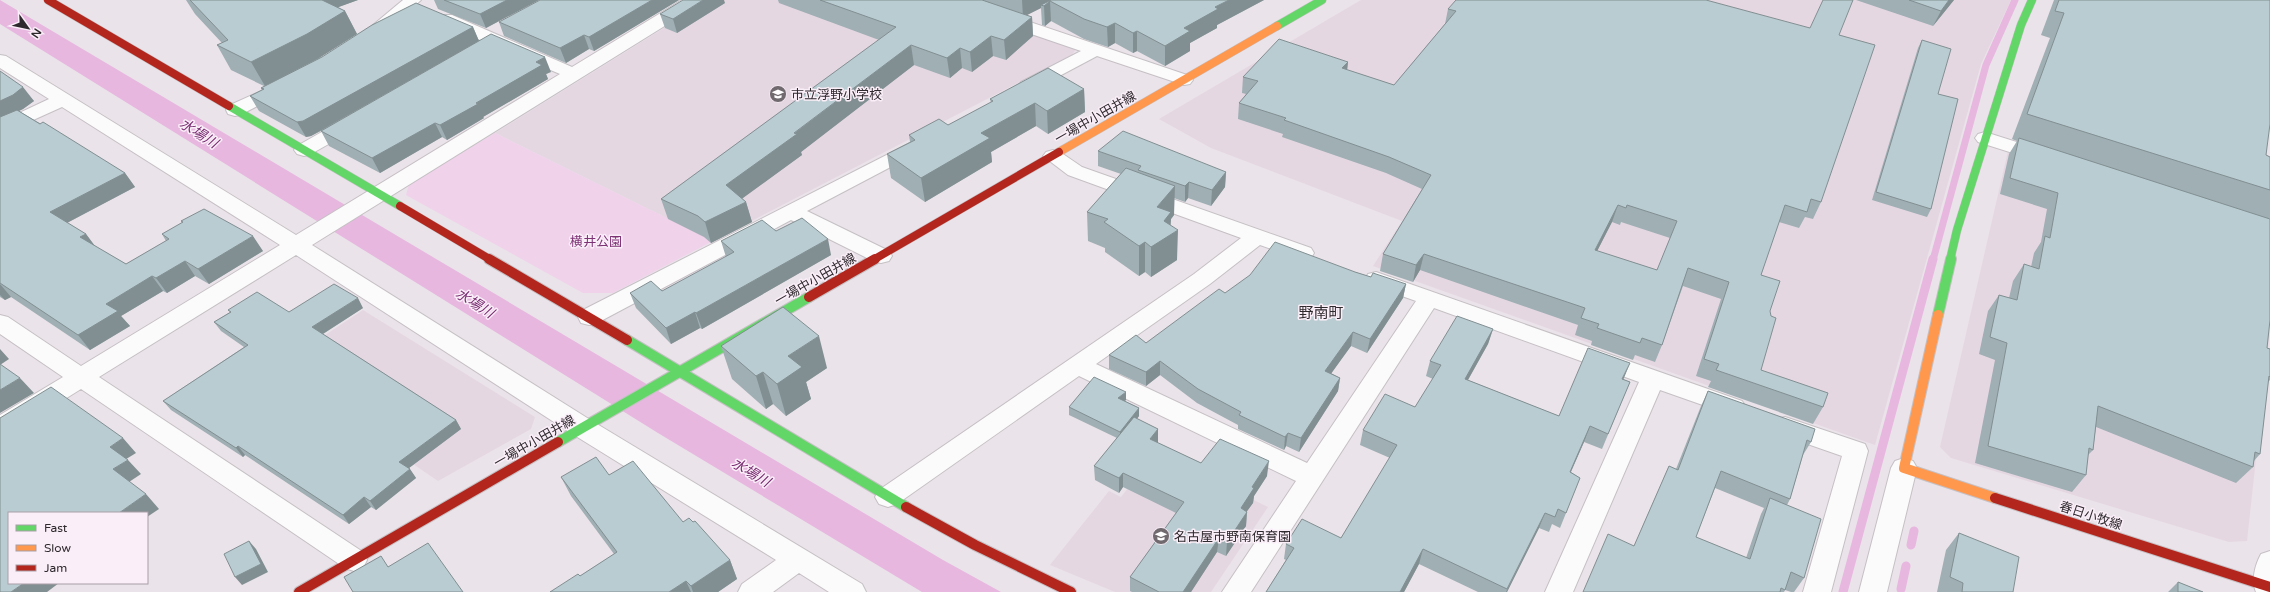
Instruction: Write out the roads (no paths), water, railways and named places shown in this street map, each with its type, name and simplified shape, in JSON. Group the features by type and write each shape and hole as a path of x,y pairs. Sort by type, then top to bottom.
{"street":[{"path":"48,0 304,150 374,197 589,317 888,497 975,545 1071,592"},
{"path":"0,427 694,0"},
{"path":"949,0 1184,80"},
{"name":"一場中小田井線","path":"299,592 1322,0"},
{"path":"1873,592 1904,468 1957,230 2021,25 2032,0"},
{"path":"365,40 419,8 574,74"},
{"path":"1023,26 1044,15"},
{"path":"476,52 508,25"},
{"path":"1012,95 1095,50"},
{"path":"0,60 301,242 590,424 798,559 852,592"},
{"path":"235,110 297,80"},
{"path":"0,129 64,100"},
{"path":"304,150 366,115"},
{"path":"1985,138 2060,162"},
{"path":"589,317 792,212 928,139"},
{"path":"1053,156 1075,171 1323,260"},
{"path":"792,212 881,256"},
{"path":"888,497 1076,365 1202,279 1258,236"},
{"path":"1358,273 1856,451 1817,592"},
{"path":"1236,592 1429,299"},
{"path":"0,323 354,560"},
{"path":"1076,365 1312,477"},
{"path":"1559,592 1653,378"},
{"name":"春日小牧線","path":"1904,468 2269,579"},
{"path":"752,592 798,559"}],"water":[{"name":"水場川","path":"0,0 943,560 1001,592 922,592 658,433 0,24"}],"waterway":[{"path":"1933,260 1986,65 2015,0"},
{"path":"1843,592 1933,259"},
{"path":"1911,545 1914,531"},
{"path":"1901,589 1906,566"}],"place":[{"name":"市立浮野小学校","path":"778,94"},
{"name":"名古屋市野南保育園","path":"1161,536"}],"district":[{"name":"野南町","path":"1321,313"}],"park label":[{"name":"横井公園","path":"596,241"}]}
